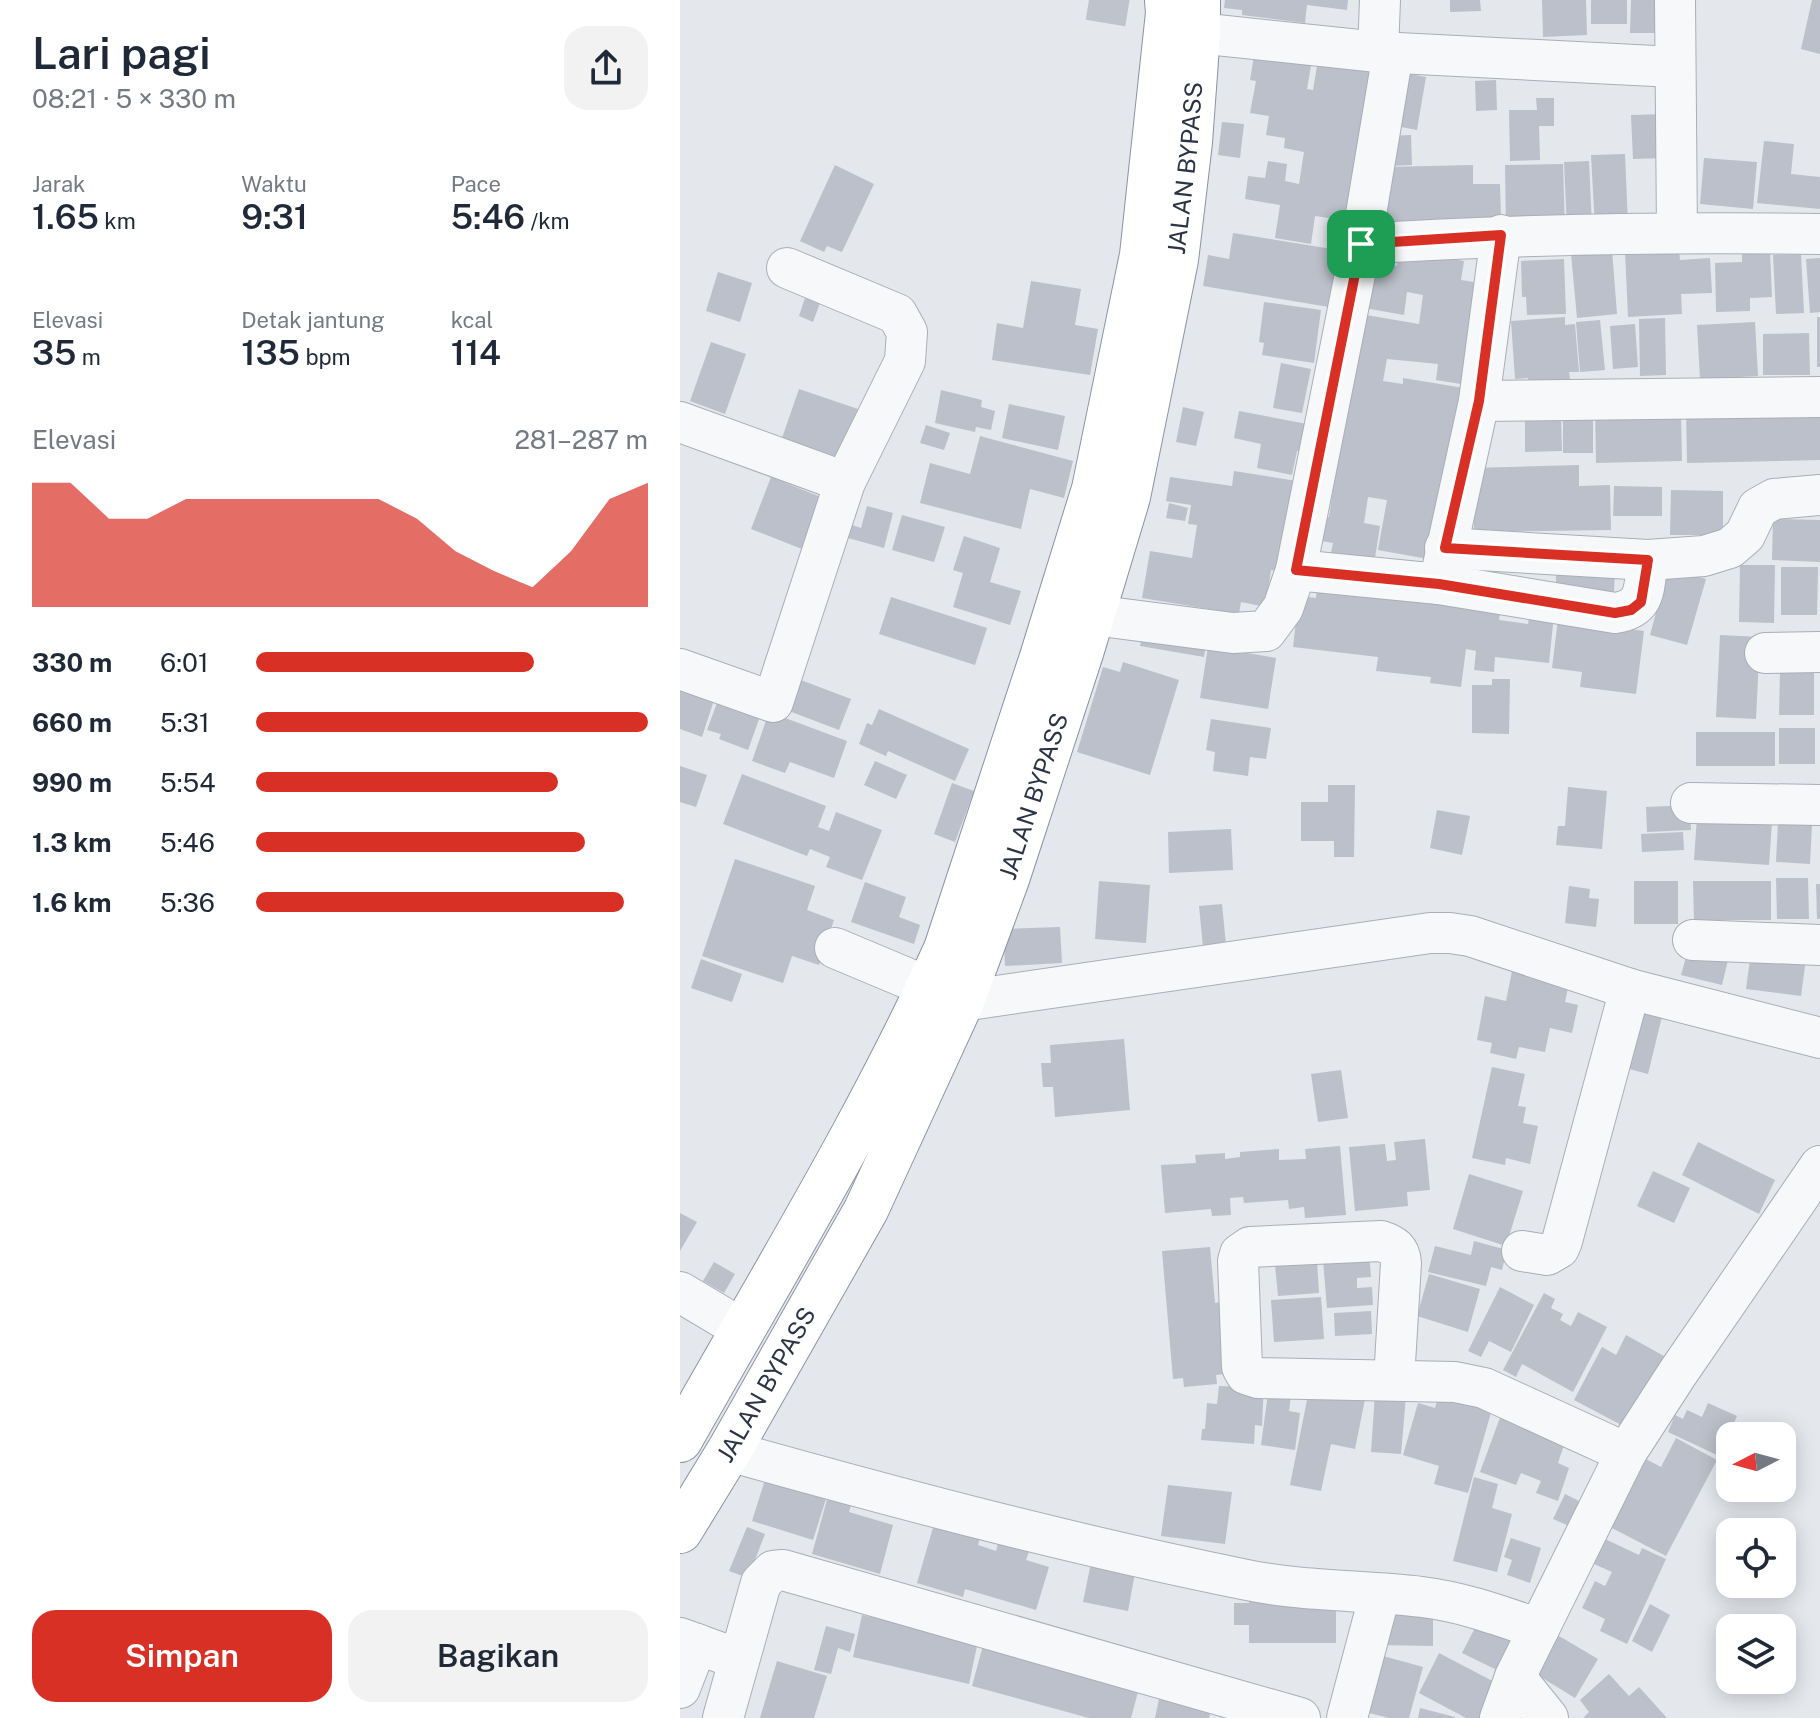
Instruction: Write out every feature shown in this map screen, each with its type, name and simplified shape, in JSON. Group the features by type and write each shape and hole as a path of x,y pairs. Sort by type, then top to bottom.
{"highway":[{"name":"JALAN BYPASS","path":"680,1440 822,1191 945,994 1007,879 1093,615 1142,255 1167,0"},
{"name":"JALAN BYPASS","path":"680,1531 866,1210 945,994 946,949 1023,716 1111,493 1176,260 1190,142 1198,17"}],"street":[{"path":"1093,615 1233,633 1266,631 1283,608 1296,570 1361,244 1386,53 1380,0"},
{"path":"1675,0 1677,233"},
{"path":"1198,17 1386,53 1674,67"},
{"path":"1361,244 1501,235 1820,234"},
{"path":"1442,566 1479,401 1501,235"},
{"path":"680,669 773,702 845,482 905,361 907,332 897,314 787,268"},
{"path":"1479,401 1820,397"},
{"path":"680,422 845,482"},
{"path":"1296,570 1704,556 1730,548 1745,535 1758,508 1774,499 1820,495"},
{"path":"1442,566 1615,613 1631,610 1641,602 1648,560"},
{"path":"1765,653 1820,652"},
{"path":"1691,803 1820,805"},
{"path":"835,948 945,994 1450,933 1470,936 1630,989 1820,1038"},
{"path":"1693,940 1820,945"},
{"path":"1522,1251 1547,1255 1559,1248 1562,1241 1630,989"},
{"path":"1500,1718 1515,1677 1626,1453 1820,1166"},
{"path":"1394,1380 1401,1255 1393,1245 1381,1241 1250,1247 1240,1254 1242,1367 1246,1374 1258,1378 1455,1382 1484,1388 1626,1453"},
{"path":"680,1292 742,1329"},
{"path":"729,1451 908,1501 1248,1580 1308,1590 1423,1597 1475,1607 1539,1629"},
{"path":"723,1718 761,1583 773,1571 783,1570 1300,1718"},
{"path":"1347,1718 1380,1594"},
{"path":"680,1688 688,1641 738,1659"},
{"path":"1515,1677 1548,1718"}],"building":[{"path":"1225,0 1348,0 1347,10 1307,5 1305,23 1242,15 1242,10 1224,8"},
{"path":"1450,0 1480,0 1481,11 1450,12"},
{"path":"1542,0 1586,0 1587,35 1543,37"},
{"path":"1591,0 1627,0 1627,24 1591,24"},
{"path":"1631,0 1667,0 1666,33 1630,33"},
{"path":"1812,0 1820,0 1820,54 1801,49"},
{"path":"1255,50 1312,60 1307,89 1313,90 1318,60 1372,69 1354,222 1315,216 1311,244 1275,238 1280,205 1245,199 1248,176 1265,178 1268,161 1287,164 1285,181 1299,184 1304,152 1284,148 1285,138 1266,135 1269,116 1250,113 1256,81 1250,80"},
{"path":"1404,73 1426,77 1417,130 1396,126"},
{"path":"1496,80 1497,110 1476,111 1475,81"},
{"path":"1536,98 1554,98 1554,126 1539,126 1540,160 1510,161 1509,110 1537,110"},
{"path":"1666,114 1668,158 1633,159 1631,115"},
{"path":"1222,122 1244,124 1240,158 1218,155"},
{"path":"1411,135 1412,165 1388,166 1387,136"},
{"path":"1764,141 1794,144 1791,174 1820,177 1820,209 1757,203"},
{"path":"1625,154 1628,226 1595,227 1591,155"},
{"path":"1704,158 1757,162 1753,209 1700,204"},
{"path":"1589,161 1592,227 1567,229 1564,162"},
{"path":"1563,164 1565,229 1506,231 1505,165"},
{"path":"835,165 874,184 842,252 827,246 824,252 800,241"},
{"path":"1473,165 1473,184 1500,184 1501,217 1474,217 1474,230 1381,232 1383,167"},
{"path":"1233,233 1338,250 1329,307 1203,286 1208,255 1229,259"},
{"path":"1679,249 1680,260 1710,258 1712,293 1681,294 1682,314 1628,317 1625,251"},
{"path":"1399,250 1464,261 1461,280 1493,285 1461,384 1436,380 1438,364 1387,359 1383,381 1403,384 1403,378 1470,389 1450,510 1433,507 1443,510 1428,559 1378,550 1387,500 1368,497 1364,523 1380,526 1374,564 1330,557 1333,543 1321,541 1333,490 1320,488 1354,313 1419,324 1423,295 1407,292 1404,315 1359,307 1367,261 1397,266"},
{"path":"1612,250 1617,314 1577,318 1571,254"},
{"path":"1770,250 1772,297 1750,298 1750,311 1716,312 1715,263 1742,262 1742,252"},
{"path":"1801,254 1804,313 1776,314 1773,255"},
{"path":"1820,258 1820,312 1810,313 1806,259"},
{"path":"1564,259 1566,314 1527,315 1526,297 1522,297 1521,261"},
{"path":"718,272 752,283 740,322 706,311"},
{"path":"1031,281 1081,289 1075,325 1098,329 1090,375 992,360 997,323 1023,328"},
{"path":"805,298 820,303 813,322 799,316"},
{"path":"1264,302 1321,310 1314,363 1262,355 1264,343 1259,342"},
{"path":"1565,317 1565,325 1575,324 1579,372 1569,372 1570,379 1528,383 1528,378 1515,379 1511,321"},
{"path":"1817,317 1820,317 1820,367 1817,367"},
{"path":"1665,318 1666,375 1640,376 1639,319"},
{"path":"1600,320 1605,370 1580,372 1576,322"},
{"path":"1755,322 1758,376 1700,379 1697,325"},
{"path":"1635,324 1638,367 1613,369 1610,326"},
{"path":"1809,333 1810,375 1763,375 1763,334"},
{"path":"711,342 746,354 725,414 690,401"},
{"path":"1281,363 1311,369 1302,413 1273,408"},
{"path":"799,389 858,409 841,458 782,438"},
{"path":"941,390 982,400 981,407 995,411 991,430 976,427 975,432 935,423"},
{"path":"1820,400 1820,460 1687,463 1686,403"},
{"path":"1593,402 1593,453 1563,453 1563,403"},
{"path":"1595,403 1681,413 1682,461 1596,463"},
{"path":"1009,404 1065,416 1058,450 1002,438"},
{"path":"1183,407 1204,412 1196,446 1176,442"},
{"path":"1239,411 1307,424 1292,475 1257,468 1261,444 1234,438"},
{"path":"1561,413 1562,451 1525,452 1525,414"},
{"path":"926,425 950,433 944,450 920,443"},
{"path":"980,436 1073,461 1064,498 1030,489 1021,529 920,503 930,463 970,474"},
{"path":"1579,465 1579,486 1610,485 1611,530 1474,532 1473,468"},
{"path":"1234,471 1297,481 1281,572 1271,570 1266,607 1241,602 1239,614 1142,598 1150,551 1192,558 1197,525 1188,524 1191,505 1166,501 1170,477 1232,486"},
{"path":"771,477 823,498 802,549 751,529"},
{"path":"1614,486 1662,487 1662,516 1613,516"},
{"path":"1671,490 1723,491 1723,535 1670,535"},
{"path":"1169,503 1188,508 1185,521 1166,518"},
{"path":"867,506 893,513 884,548 848,538 852,525 861,528"},
{"path":"902,515 945,527 934,562 892,550"},
{"path":"1773,519 1820,520 1820,562 1772,560"},
{"path":"964,536 1000,548 990,582 1021,591 1010,625 953,607 963,573 953,570"},
{"path":"1615,564 1614,593 1583,593 1582,586 1556,585 1556,568"},
{"path":"1740,565 1775,565 1774,623 1739,622"},
{"path":"1781,567 1818,567 1817,615 1781,615"},
{"path":"1668,568 1706,579 1687,645 1650,635"},
{"path":"1317,585 1501,605 1499,620 1528,624 1530,612 1554,615 1549,663 1495,657 1494,672 1474,670 1476,651 1466,649 1461,687 1430,683 1431,677 1376,671 1378,657 1293,647 1299,596 1316,598"},
{"path":"891,597 987,628 975,665 879,634"},
{"path":"1558,619 1644,631 1636,694 1580,687 1582,672 1552,668"},
{"path":"1144,627 1207,638 1204,657 1140,646"},
{"path":"1720,635 1760,637 1756,719 1716,717"},
{"path":"1209,640 1248,646 1247,653 1276,658 1268,709 1200,698"},
{"path":"1123,662 1179,680 1150,775 1077,752 1103,667 1120,672"},
{"path":"1780,671 1814,671 1814,715 1779,715"},
{"path":"798,679 851,699 839,730 781,708"},
{"path":"1492,679 1510,679 1509,734 1472,733 1472,685 1492,685"},
{"path":"680,685 715,697 702,737 680,729"},
{"path":"721,692 763,708 748,750 719,739 721,734 707,730"},
{"path":"879,709 969,749 955,781 888,751 886,756 859,744 867,723 872,725"},
{"path":"769,712 847,741 834,778 790,762 785,773 752,761"},
{"path":"1211,719 1271,728 1266,759 1250,757 1248,776 1213,771 1215,752 1206,750"},
{"path":"1779,728 1815,728 1815,764 1779,764"},
{"path":"1696,732 1775,732 1775,766 1696,766"},
{"path":"875,761 907,775 896,799 864,785"},
{"path":"680,766 707,775 696,807 680,802"},
{"path":"742,774 826,806 818,827 829,831 836,812 882,830 862,880 826,867 830,857 810,849 807,856 723,824"},
{"path":"952,783 974,791 955,842 934,834"},
{"path":"1328,785 1355,785 1354,857 1334,857 1334,841 1301,841 1301,802 1328,802"},
{"path":"1568,787 1607,791 1602,849 1556,845 1558,826 1565,826"},
{"path":"1690,805 1691,830 1647,832 1646,807"},
{"path":"1437,810 1470,816 1462,855 1430,848"},
{"path":"1697,817 1772,822 1769,865 1694,860"},
{"path":"1778,823 1812,824 1810,864 1776,862"},
{"path":"1231,829 1233,870 1169,873 1168,832"},
{"path":"1683,832 1684,850 1642,852 1641,834"},
{"path":"735,859 815,886 807,910 834,920 819,965 792,956 783,983 702,956"},
{"path":"1776,878 1808,878 1809,919 1777,919"},
{"path":"1099,881 1150,885 1146,943 1095,939"},
{"path":"1634,881 1678,881 1678,924 1634,924"},
{"path":"1693,881 1771,881 1771,920 1694,920"},
{"path":"865,882 906,897 899,917 920,925 914,944 851,922"},
{"path":"1816,884 1820,884 1820,919 1817,919"},
{"path":"1569,886 1590,889 1589,898 1599,899 1596,927 1565,923"},
{"path":"1222,904 1226,945 1203,947 1199,906"},
{"path":"1060,927 1062,963 1005,966 1003,929"},
{"path":"1688,950 1728,960 1722,985 1681,975"},
{"path":"1751,952 1806,959 1801,996 1746,989"},
{"path":"701,959 742,974 732,1002 691,988"},
{"path":"1512,971 1569,983 1565,1002 1578,1005 1572,1033 1550,1028 1545,1052 1519,1047 1516,1059 1490,1053 1492,1043 1477,1040 1485,996 1506,1001"},
{"path":"1666,1000 1648,1074 1618,1066 1635,1002"},
{"path":"1124,1039 1130,1110 1055,1117 1053,1087 1043,1087 1041,1063 1051,1063 1050,1045"},
{"path":"1492,1067 1525,1074 1518,1106 1526,1107 1523,1123 1538,1126 1530,1164 1506,1158 1505,1165 1472,1158"},
{"path":"1341,1070 1348,1118 1318,1122 1311,1074"},
{"path":"1425,1139 1430,1190 1407,1192 1408,1206 1355,1211 1349,1147 1385,1144 1387,1161 1396,1160 1394,1142"},
{"path":"1698,1142 1775,1180 1759,1214 1682,1175"},
{"path":"1340,1146 1346,1215 1305,1218 1304,1207 1289,1209 1288,1200 1244,1203 1243,1197 1230,1198 1231,1215 1212,1216 1211,1209 1165,1213 1161,1165 1196,1163 1195,1155 1225,1153 1225,1159 1240,1157 1240,1152 1279,1149 1279,1160 1306,1159 1305,1149"},
{"path":"1653,1171 1690,1188 1674,1223 1637,1206"},
{"path":"1469,1174 1523,1191 1506,1246 1453,1229"},
{"path":"680,1213 697,1222 680,1251"},
{"path":"1474,1241 1507,1250 1502,1270 1491,1267 1486,1286 1428,1272 1435,1246 1471,1255"},
{"path":"1210,1247 1215,1303 1226,1301 1229,1339 1220,1340 1224,1374 1216,1375 1217,1384 1184,1387 1183,1378 1173,1379 1162,1251"},
{"path":"1322,1248 1369,1253 1371,1277 1357,1278 1357,1288 1372,1287 1373,1305 1327,1308"},
{"path":"1317,1261 1319,1293 1278,1296 1275,1265"},
{"path":"714,1262 735,1274 724,1293 703,1281"},
{"path":"1429,1274 1480,1289 1468,1332 1417,1316"},
{"path":"1500,1287 1534,1305 1511,1352 1489,1341 1481,1357 1468,1351"},
{"path":"1544,1293 1555,1299 1551,1308 1563,1314 1560,1320 1571,1326 1578,1312 1607,1327 1573,1392 1522,1364 1516,1377 1503,1370"},
{"path":"1321,1297 1324,1339 1274,1342 1271,1300"},
{"path":"1371,1311 1372,1334 1335,1336 1334,1313"},
{"path":"1626,1335 1664,1356 1627,1428 1574,1400 1602,1347 1616,1355"},
{"path":"1311,1380 1365,1399 1355,1449 1331,1444 1321,1491 1290,1485"},
{"path":"1264,1383 1262,1426 1255,1425 1254,1444 1201,1440 1207,1403 1217,1404 1219,1386 1245,1387"},
{"path":"1441,1387 1494,1402 1468,1493 1434,1484 1439,1466 1403,1455 1418,1403 1435,1408"},
{"path":"1268,1393 1291,1395 1289,1411 1300,1413 1295,1450 1261,1445"},
{"path":"1375,1393 1406,1396 1401,1454 1371,1452"},
{"path":"1708,1403 1737,1416 1734,1422 1716,1422 1716,1455 1668,1432 1675,1415 1683,1419 1687,1410 1702,1417"},
{"path":"1501,1415 1566,1439 1558,1463 1569,1468 1558,1501 1536,1493 1541,1481 1521,1473 1516,1485 1480,1472"},
{"path":"1676,1438 1716,1459 1666,1556 1608,1526 1644,1458 1661,1467"},
{"path":"770,1464 831,1483 813,1540 752,1521"},
{"path":"1474,1477 1498,1484 1492,1508 1512,1514 1497,1572 1453,1561"},
{"path":"831,1485 855,1492 849,1512 893,1525 880,1574 812,1554"},
{"path":"1168,1485 1232,1492 1225,1544 1161,1536"},
{"path":"1565,1494 1587,1505 1576,1529 1553,1519"},
{"path":"936,1517 982,1530 978,1545 996,1551 999,1539 1030,1549 1026,1560 1049,1567 1036,1610 965,1589 963,1597 917,1583"},
{"path":"747,1527 765,1534 748,1578 729,1571"},
{"path":"1511,1538 1541,1548 1530,1583 1507,1575 1512,1560 1504,1557"},
{"path":"1605,1539 1639,1555 1642,1548 1666,1559 1627,1644 1600,1631 1605,1619 1582,1608 1595,1581 1605,1586 1612,1572 1594,1564"},
{"path":"1094,1548 1138,1557 1128,1611 1083,1602"},
{"path":"1336,1595 1336,1643 1249,1643 1249,1625 1234,1625 1234,1603 1249,1603 1249,1596"},
{"path":"1650,1604 1670,1615 1652,1652 1632,1641"},
{"path":"1379,1605 1433,1607 1433,1646 1378,1645"},
{"path":"862,1615 978,1641 969,1684 853,1657"},
{"path":"1477,1624 1517,1644 1503,1673 1462,1653"},
{"path":"826,1626 855,1634 850,1652 838,1648 831,1674 814,1670"},
{"path":"1559,1636 1598,1659 1575,1698 1536,1674"},
{"path":"985,1638 1141,1681 1131,1718 1089,1718 972,1686"},
{"path":"1439,1653 1502,1686 1486,1718 1466,1718 1419,1693"},
{"path":"1376,1654 1423,1667 1409,1718 1389,1718 1361,1711"},
{"path":"777,1661 827,1676 814,1718 760,1718"},
{"path":"1609,1674 1629,1696 1639,1687 1667,1718 1583,1718 1589,1712 1580,1700"},
{"path":"1159,1699 1211,1710 1209,1718 1155,1718"},
{"path":"1420,1708 1455,1717 1455,1718 1418,1718"}],"tunnel":[{"path":"1089,0 1168,13"}],"route":[{"path":"1501,235 1479,401 1445,548 1648,560 1641,602 1631,610 1615,613 1595,611 1439,584 1296,570 1361,244 1501,235"}]}
